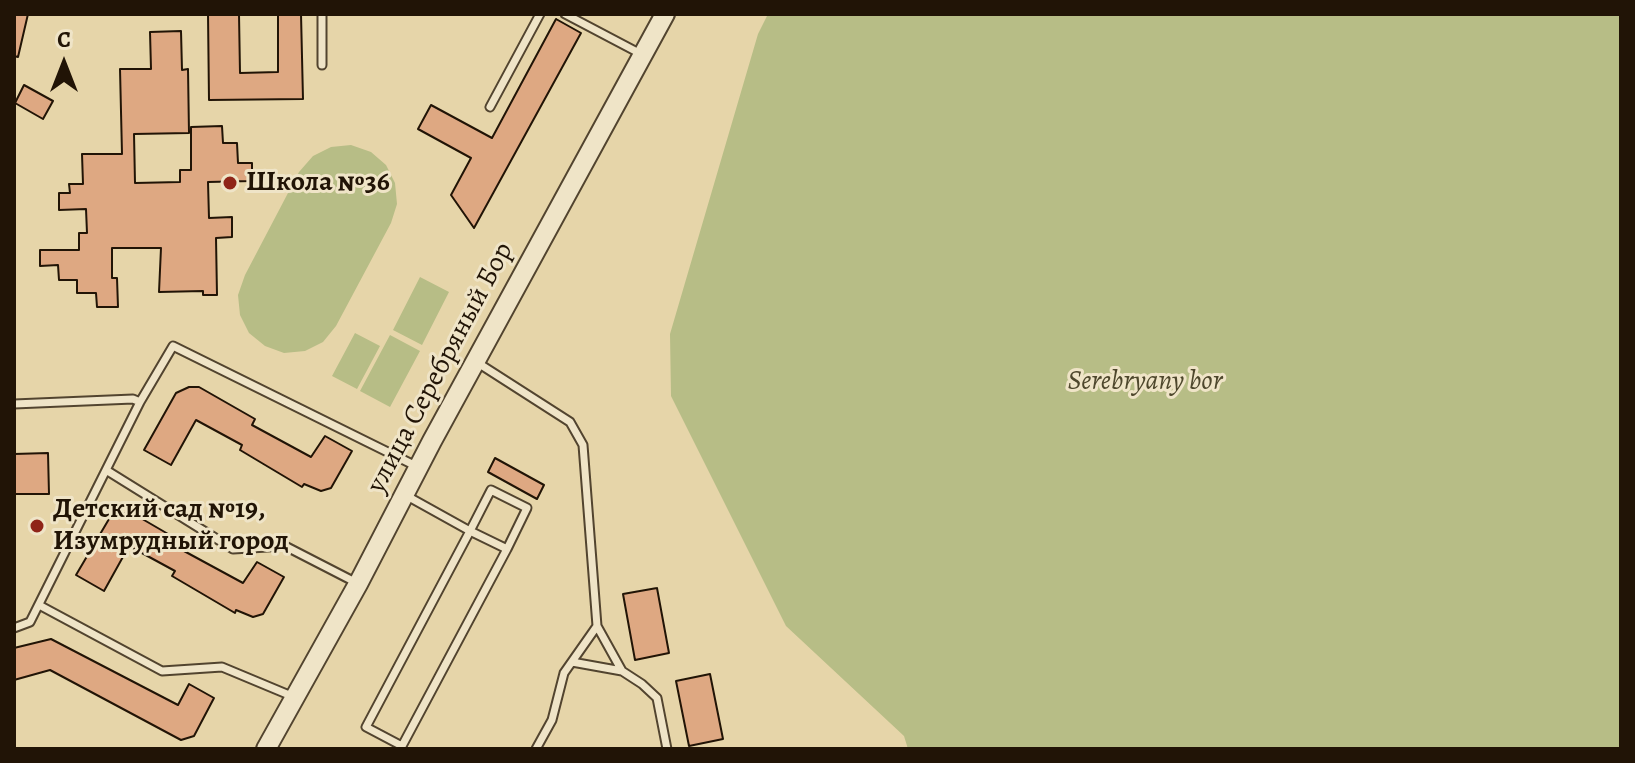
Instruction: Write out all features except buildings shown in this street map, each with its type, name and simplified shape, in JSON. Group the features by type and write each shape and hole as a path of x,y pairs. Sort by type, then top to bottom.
{"street":[{"name":"улица Серебряный Бор","path":"266,749 665,14"}],"lane":[{"path":"322,14 322,65"},
{"path":"490,107 540,14"},
{"path":"565,14 643,55"},
{"path":"14,628 30,622 140,402 173,346 419,468"},
{"path":"476,362 570,422 583,445 597,626 622,671 657,698 667,749"},
{"path":"14,404 133,399 140,402"},
{"path":"106,470 233,549 285,546 358,584"},
{"path":"491,490 527,508 507,549 402,746 366,727 491,490"},
{"path":"405,495 507,549"},
{"path":"39,605 162,671 222,667 294,697"},
{"path":"536,749 552,720 564,673 597,626"},
{"path":"572,662 622,671"}],"green space":[{"name":"Serebryany bor","path":"768,14 1621,14 1621,749 908,749 904,736 786,626 671,396 670,334 758,34"},
{"path":"351,145 371,152 386,165 395,183 397,204 391,223 336,326 323,342 305,351 284,353 265,346 249,333 240,315 238,295 245,275 299,172 313,156 331,147"},
{"path":"420,277 449,292 422,345 393,330"},
{"path":"355,333 380,346 357,389 332,376"},
{"path":"390,335 420,351 390,407 360,391"}],"place":[{"name":"Школа №36","path":"230,183"},
{"name":"Детский сад №19, Изумрудный город","path":"37,526"}]}
